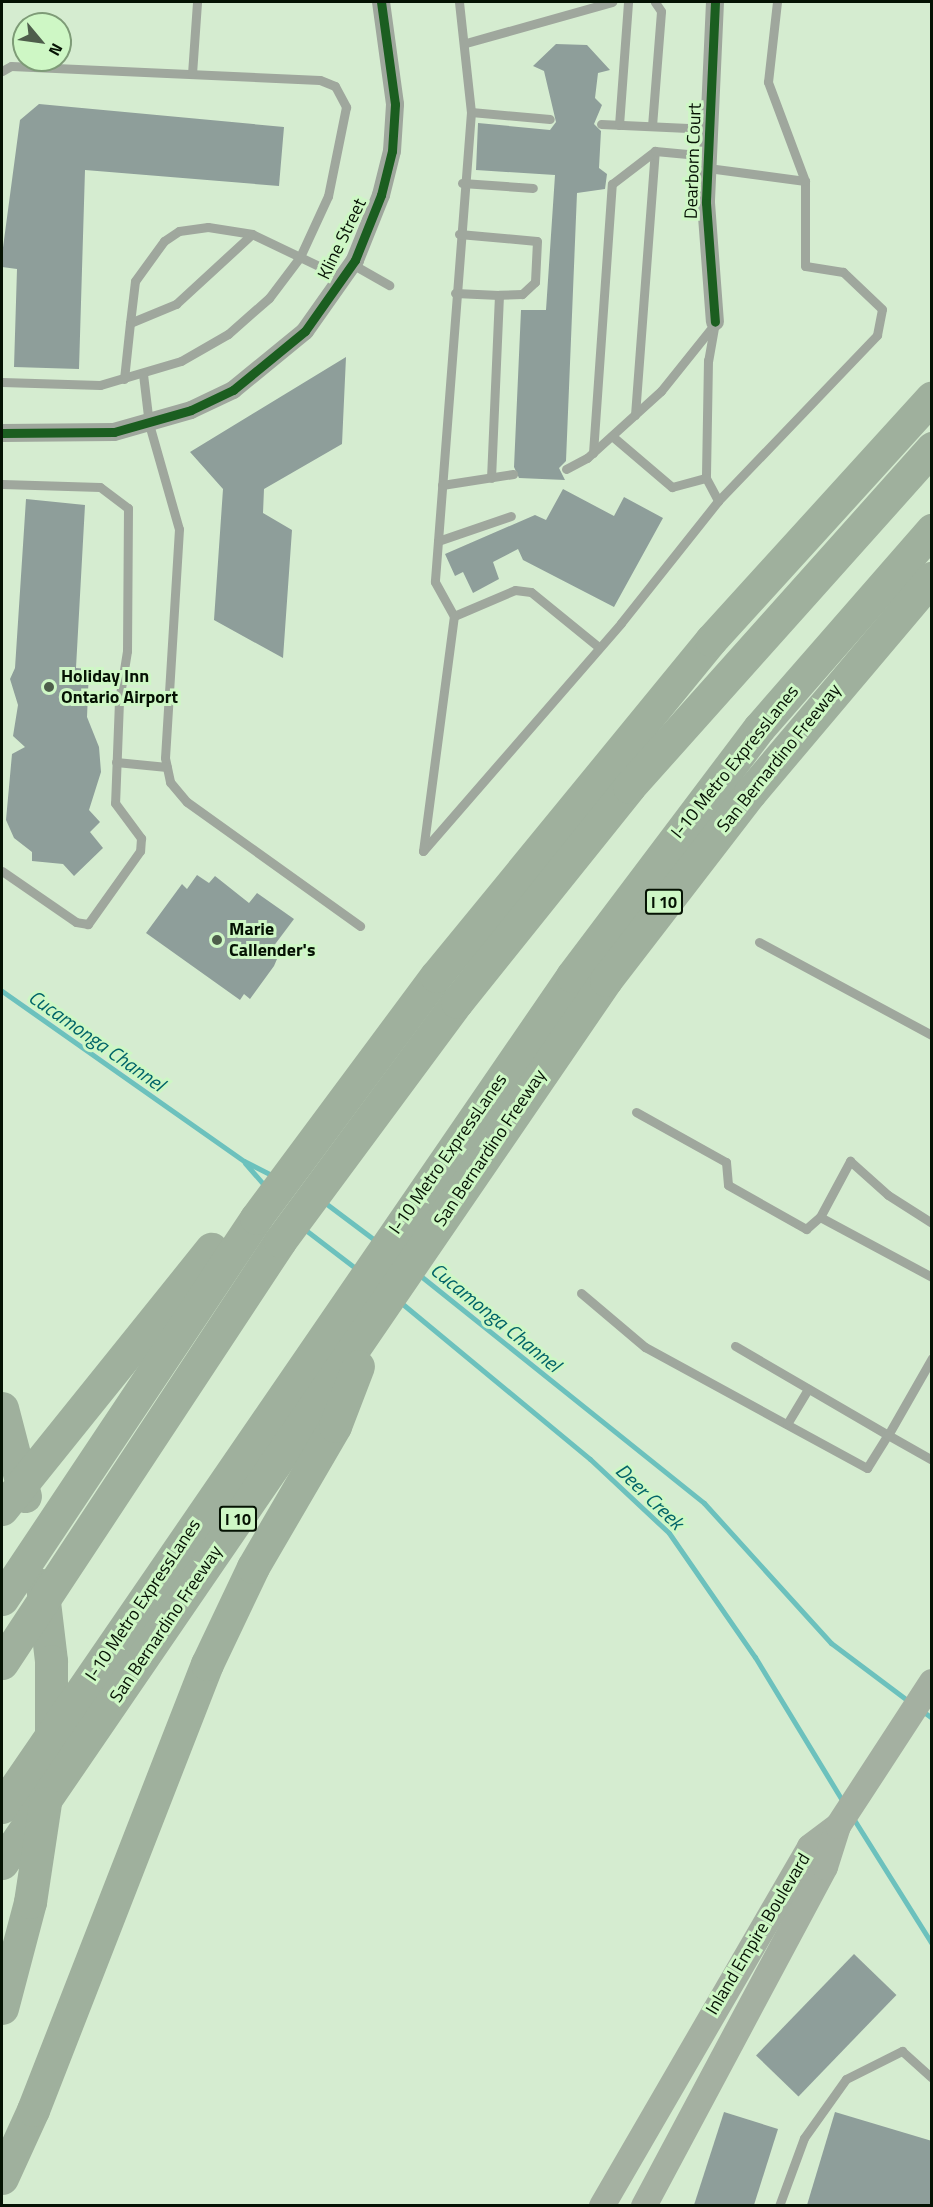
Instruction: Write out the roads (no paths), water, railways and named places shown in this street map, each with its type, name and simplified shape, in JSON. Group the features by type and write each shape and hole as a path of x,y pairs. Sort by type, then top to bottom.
{"highway":[{"path":"9,1587 58,1507 248,1214 294,1151 711,640 932,397"},
{"path":"2,1663 64,1562 280,1241 328,1176 629,787 932,448"},
{"name":"I-10 Metro ExpressLanes","path":"2,1807 398,1225 658,859 759,728 932,530"},
{"name":"San Bernardino Freeway","path":"2,1863 423,1247 668,896 932,578"},
{"path":"2,1509 46,1449 248,1214"},
{"path":"2,2178 33,2110 207,1664 253,1567 335,1426 378,1314"},
{"path":"2,1408 39,1564 52,1698 38,1864 2,2008"}],"main road":[{"path":"838,1826 932,1682"},
{"name":"Inland Empire Boulevard","path":"602,2205 810,1847 838,1826"},
{"name":"Inland Empire Boulevard","path":"644,2205 825,1867 838,1826"}],"street":[{"name":"Kline Street","path":"2,433 69,436 149,424 233,390 272,363 305,331 348,271 381,195 392,151 396,104 381,2"},
{"name":"Dearborn Court","path":"715,2 707,246 715,322"}],"lane":[{"path":"192,74 198,2"},
{"path":"459,2 466,43 471,112 462,183 435,582 454,616 423,851 596,645 621,623 718,501 878,335 882,309 843,272 805,266 805,181 768,82 777,2"},
{"path":"466,43 601,3 612,2"},
{"path":"619,125 628,2"},
{"path":"652,126 661,11 655,2"},
{"path":"2,71 11,66 320,80 335,86 346,107 340,156 300,257 268,298 228,334 181,361 124,379 71,386 2,382"},
{"path":"471,112 550,119"},
{"path":"601,124 710,129"},
{"path":"593,453 612,184 655,151 805,181"},
{"path":"635,414 655,151"},
{"path":"462,183 533,188"},
{"path":"124,379 135,281 164,241 179,231 208,227 252,234 300,257 389,285"},
{"path":"130,323 176,304 252,234"},
{"path":"455,293 522,294 535,282 537,241 459,234"},
{"path":"491,477 499,295"},
{"path":"715,322 708,360 706,478 718,501"},
{"path":"566,469 593,453 635,414 690,359 715,322"},
{"path":"143,374 149,424 179,529 167,767 170,782 187,802 360,926"},
{"path":"612,436 672,487 706,478"},
{"path":"442,485 513,474"},
{"path":"2,484 100,487 128,508 128,651 116,762 115,803 141,838 140,851 94,919 76,922 2,871"},
{"path":"438,541 512,516"},
{"path":"454,616 515,590 531,592 596,645"},
{"path":"116,762 167,767"},
{"path":"759,942 932,1035"},
{"path":"636,1112 726,1162 728,1185 806,1229 820,1217 850,1161 888,1195 932,1223"},
{"path":"820,1217 932,1277"},
{"path":"581,1293 645,1347 867,1468 932,1358"},
{"path":"735,1346 932,1460"},
{"path":"787,1424 808,1389"},
{"path":"779,2205 804,2138 846,2079 902,2051 932,2078"}],"waterway":[{"name":"Cucamonga Channel","path":"2,991 244,1161 273,1176"},
{"name":"Deer Creek","path":"245,1163 265,1186"},
{"name":"Cucamonga Channel","path":"324,1202 376,1241"},
{"name":"Deer Creek","path":"303,1228 358,1270"},
{"name":"Cucamonga Channel","path":"417,1273 704,1503 831,1643 911,1703"},
{"name":"Deer Creek","path":"399,1301 590,1459 669,1533 755,1657 843,1802"},
{"name":"Cucamonga Channel","path":"921,1710 932,1718"},
{"name":"Deer Creek","path":"853,1818 932,1944"}],"place":[{"name":"Holiday Inn Ontario Airport","path":"49,687"},
{"name":"Marie Callender's","path":"217,940"}]}
